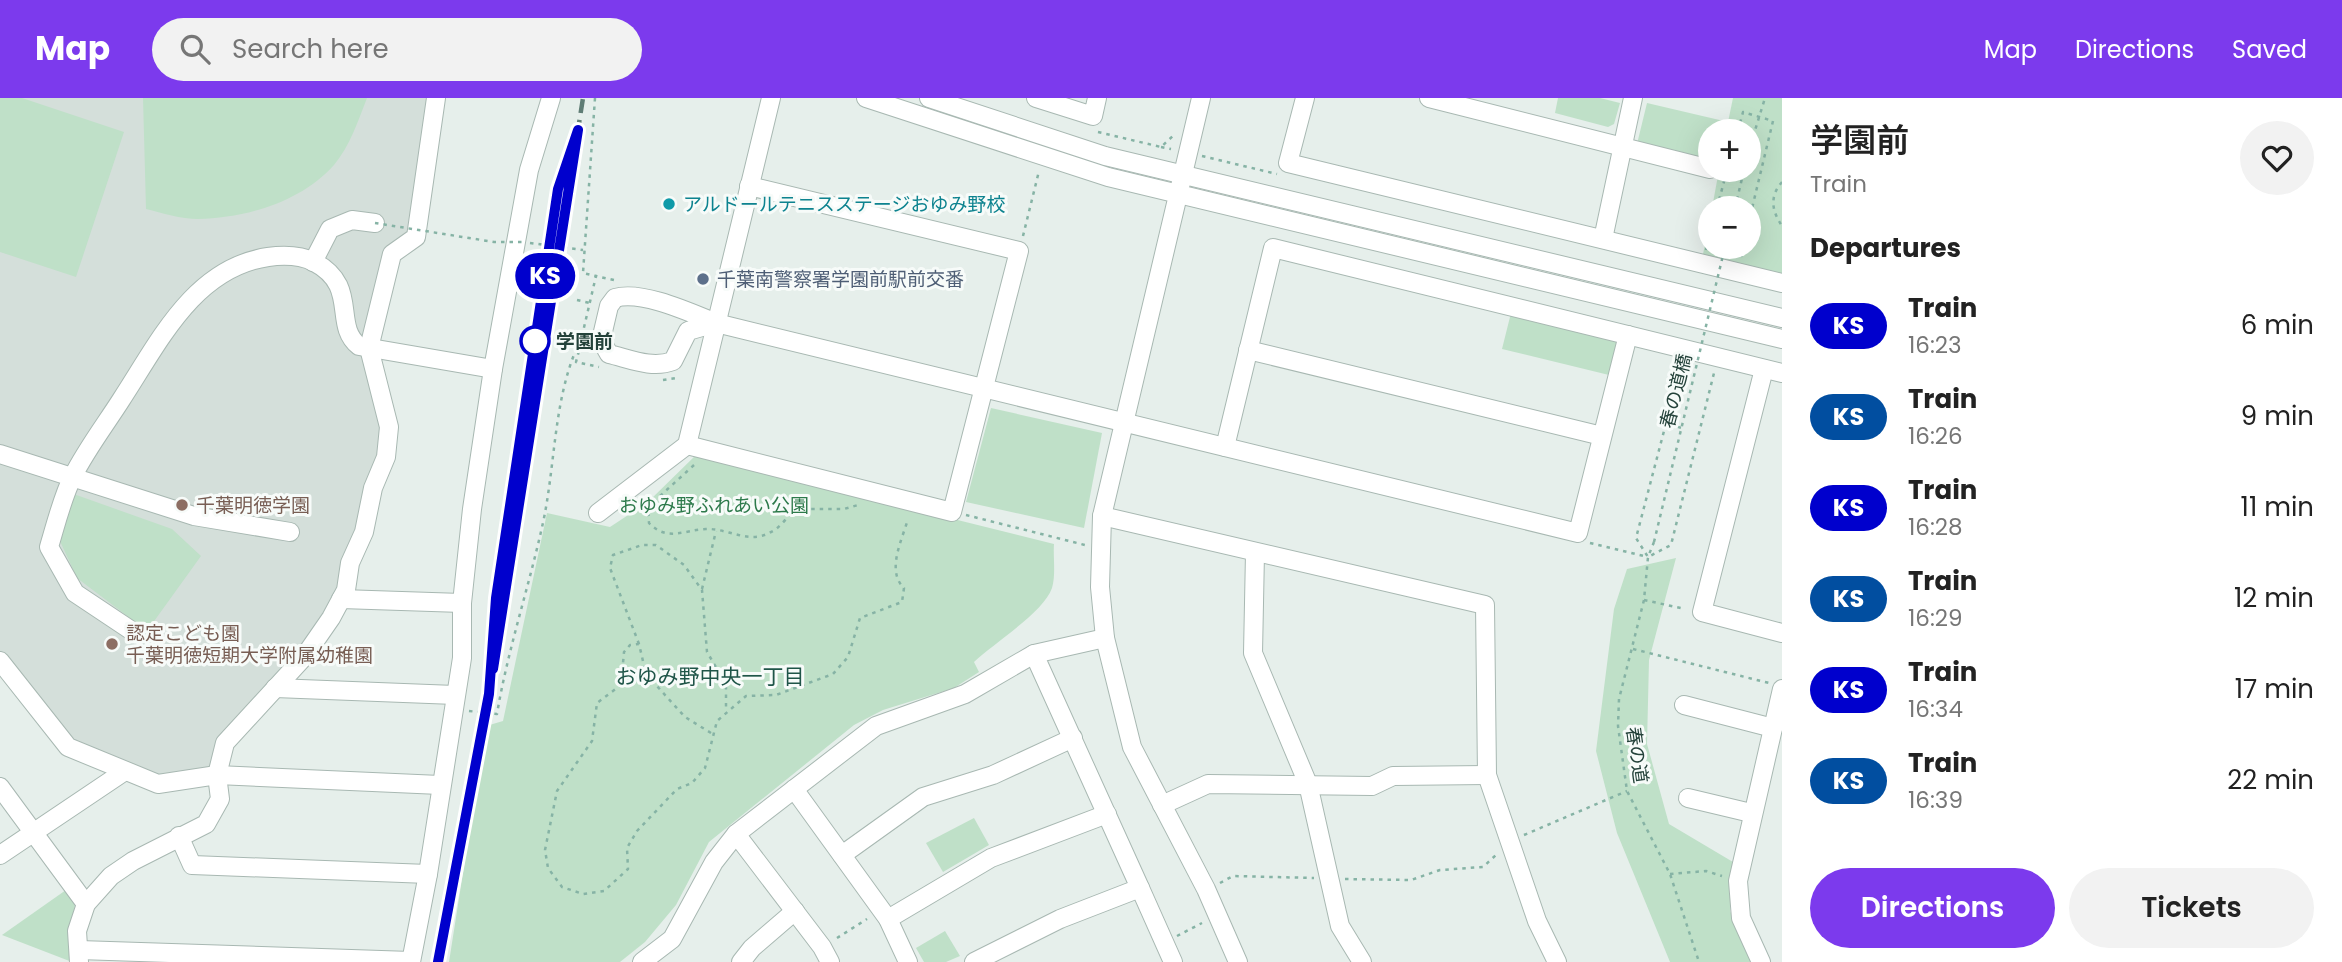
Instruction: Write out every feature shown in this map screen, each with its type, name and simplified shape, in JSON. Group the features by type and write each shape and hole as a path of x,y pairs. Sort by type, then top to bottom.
{"street":[{"path":"436,98 416,237 392,254 369,348 389,427 387,447 373,488 364,532 350,563 346,590 319,638 225,743 216,775 220,799 206,824 179,836 111,876 86,904 77,931 79,956 411,961 428,874 440,785 459,703 462,603 493,369 529,170 551,98"},
{"path":"598,513 687,445 771,98"},
{"path":"866,98 1044,158 1176,194 1782,340"},
{"path":"929,98 1035,135 1182,173 1782,318"},
{"path":"1037,98 1093,116 1097,98"},
{"path":"1201,98 1176,194 1102,516 1100,587 1105,638 1132,747 1206,890 1238,962"},
{"path":"1305,98 1289,163 1782,283"},
{"path":"1429,98 1698,166"},
{"path":"1603,239 1633,98"},
{"path":"687,445 952,512 1020,251 749,186"},
{"path":"313,262 330,229 352,220 375,223"},
{"path":"1225,447 1273,248 1782,373"},
{"path":"135,633 75,593 49,547 72,477 175,316 201,288 231,268 258,259 281,256 313,262 330,273 340,285 351,340 359,346 493,369"},
{"path":"716,323 688,331 673,361 653,366 609,354 601,340 609,306 615,298 624,295 682,309 716,323 1578,533 1628,335"},
{"path":"1248,350 1602,436"},
{"path":"1764,369 1702,612 1782,633"},
{"path":"0,454 194,516 290,532"},
{"path":"1102,516 1485,605 1487,775 1537,921 1557,962"},
{"path":"1255,553 1253,653 1308,784 1340,926 1362,962"},
{"path":"341,599 462,603"},
{"path":"642,962 672,939 714,862 736,834 876,726 965,694 1034,654 1105,638"},
{"path":"1034,654 1173,962"},
{"path":"0,661 68,747 158,784 216,775 440,785"},
{"path":"1761,962 1741,918 1738,881 1751,813 1775,749 1773,728 1776,686"},
{"path":"275,688 459,703"},
{"path":"1684,705 1773,728"},
{"path":"842,855 923,797 993,775 1073,738"},
{"path":"0,855 125,771"},
{"path":"1162,805 1208,784 1372,786 1392,776 1487,775"},
{"path":"0,787 86,904"},
{"path":"794,789 885,915 908,962"},
{"path":"1688,798 1751,813"},
{"path":"885,915 991,858 1107,814"},
{"path":"736,834 826,954"},
{"path":"179,836 192,865 428,874"},
{"path":"974,962 1060,919 1140,888"},
{"path":"741,962 752,948 795,911"}],"path":[{"path":"595,98 583,273 622,281"},
{"path":"1759,117 1765,98"},
{"path":"1741,119 1743,112 1773,121 1755,196"},
{"path":"1020,251 1039,171"},
{"path":"1782,183 1775,191 1773,208 1782,226"},
{"path":"375,223 494,242 523,242 584,250"},
{"name":"春の道橋","path":"1654,542 1723,259"},
{"path":"596,276 576,362 603,368"},
{"path":"578,300 590,303"},
{"path":"459,703 497,714 506,661 543,519 569,363 582,337"},
{"path":"1648,557 1636,538 1685,349"},
{"path":"1578,533 1587,542 1648,557 1671,545 1718,357"},
{"path":"656,379 670,382 678,377"},
{"path":"1676,385 1683,387 1674,426 1682,428"},
{"path":"710,451 648,507 646,514 654,529 676,536 707,529 753,538 772,532 795,509 844,509 888,496"},
{"path":"639,645 630,645 624,652 621,685 597,703 592,741 557,791 545,850 548,868 562,887 583,894 604,891 628,869 627,848 637,831 677,789 692,783 705,768 712,746 711,733 726,712 746,696 776,695 833,674 848,657 860,618 902,602 904,588 895,573 895,565 912,502"},
{"path":"952,512 1101,549"},
{"path":"716,531 702,590 707,652 726,684 726,712"},
{"name":"春の道","path":"1654,542 1648,557 1644,600 1619,699 1618,726 1627,791 1670,874 1699,962"},
{"path":"702,590 684,565 656,545 642,545 613,555 610,568 639,645 646,674 685,718 711,733"},
{"path":"1644,600 1702,612"},
{"path":"1632,648 1776,686"},
{"path":"1206,890 1233,877 1411,880 1440,870 1483,867 1511,840 1627,791"},
{"path":"1670,874 1706,871 1738,881"},
{"path":"826,954 885,915"},
{"path":"1164,942 1218,916"}],"shaded area":[{"name":"千葉明徳学園","path":"0,98 431,98 408,236 368,337 386,423 344,587 215,766 161,781 106,760 57,728 0,651"}],"green space":[{"path":"0,98 22,98 124,132 76,277 0,252"},
{"path":"143,98 367,98 340,158 306,189 272,206 235,215 198,219 146,209"},
{"path":"1558,98 1600,98 1620,103 1614,124 1608,127 1555,113"},
{"path":"1733,98 1782,98 1782,274 1723,259 1761,259 1761,196 1714,196 1717,182 1761,182 1761,119 1729,119"},
{"path":"1647,103 1715,119 1698,119 1698,160 1637,144"},
{"path":"1512,309 1618,335 1609,375 1502,349"},
{"path":"991,408 1102,433 1084,528 966,502"},
{"name":"おゆみ野ふれあい公園","path":"696,455 1054,544 1052,588 1029,617 974,662 979,672 954,688 883,710 854,725 709,842 676,905 645,942 620,962 449,962 486,726 503,721 547,513 610,527 648,502"},
{"path":"68,492 172,529 201,556 147,631 77,578 59,539"},
{"path":"1676,558 1649,660 1647,744 1669,824 1733,862 1730,911 1753,962 1670,962 1617,833 1596,751 1614,609 1627,569"},
{"path":"974,818 989,845 943,872 926,843"},
{"path":"66,890 75,901 72,962 2,935"},
{"path":"945,931 960,956 946,962 924,962 916,948"}],"railway":[{"path":"438,962 489,694 583,98"}],"train":[{"name":"KS","path":"438,962 489,694 496,598 558,189 578,130 493,669"}],"place":[{"name":"アルドールテニスステージおゆみ野校","path":"669,204"},
{"name":"千葉南警察署学園前駅前交番","path":"703,279"},
{"name":"学園前","path":"535,341"},
{"name":"千葉明徳学園","path":"182,505"},
{"name":"認定こども園 千葉明徳短期大学附属幼稚園","path":"112,644"}],"district":[{"name":"おゆみ野中央一丁目","path":"710,676"}]}
